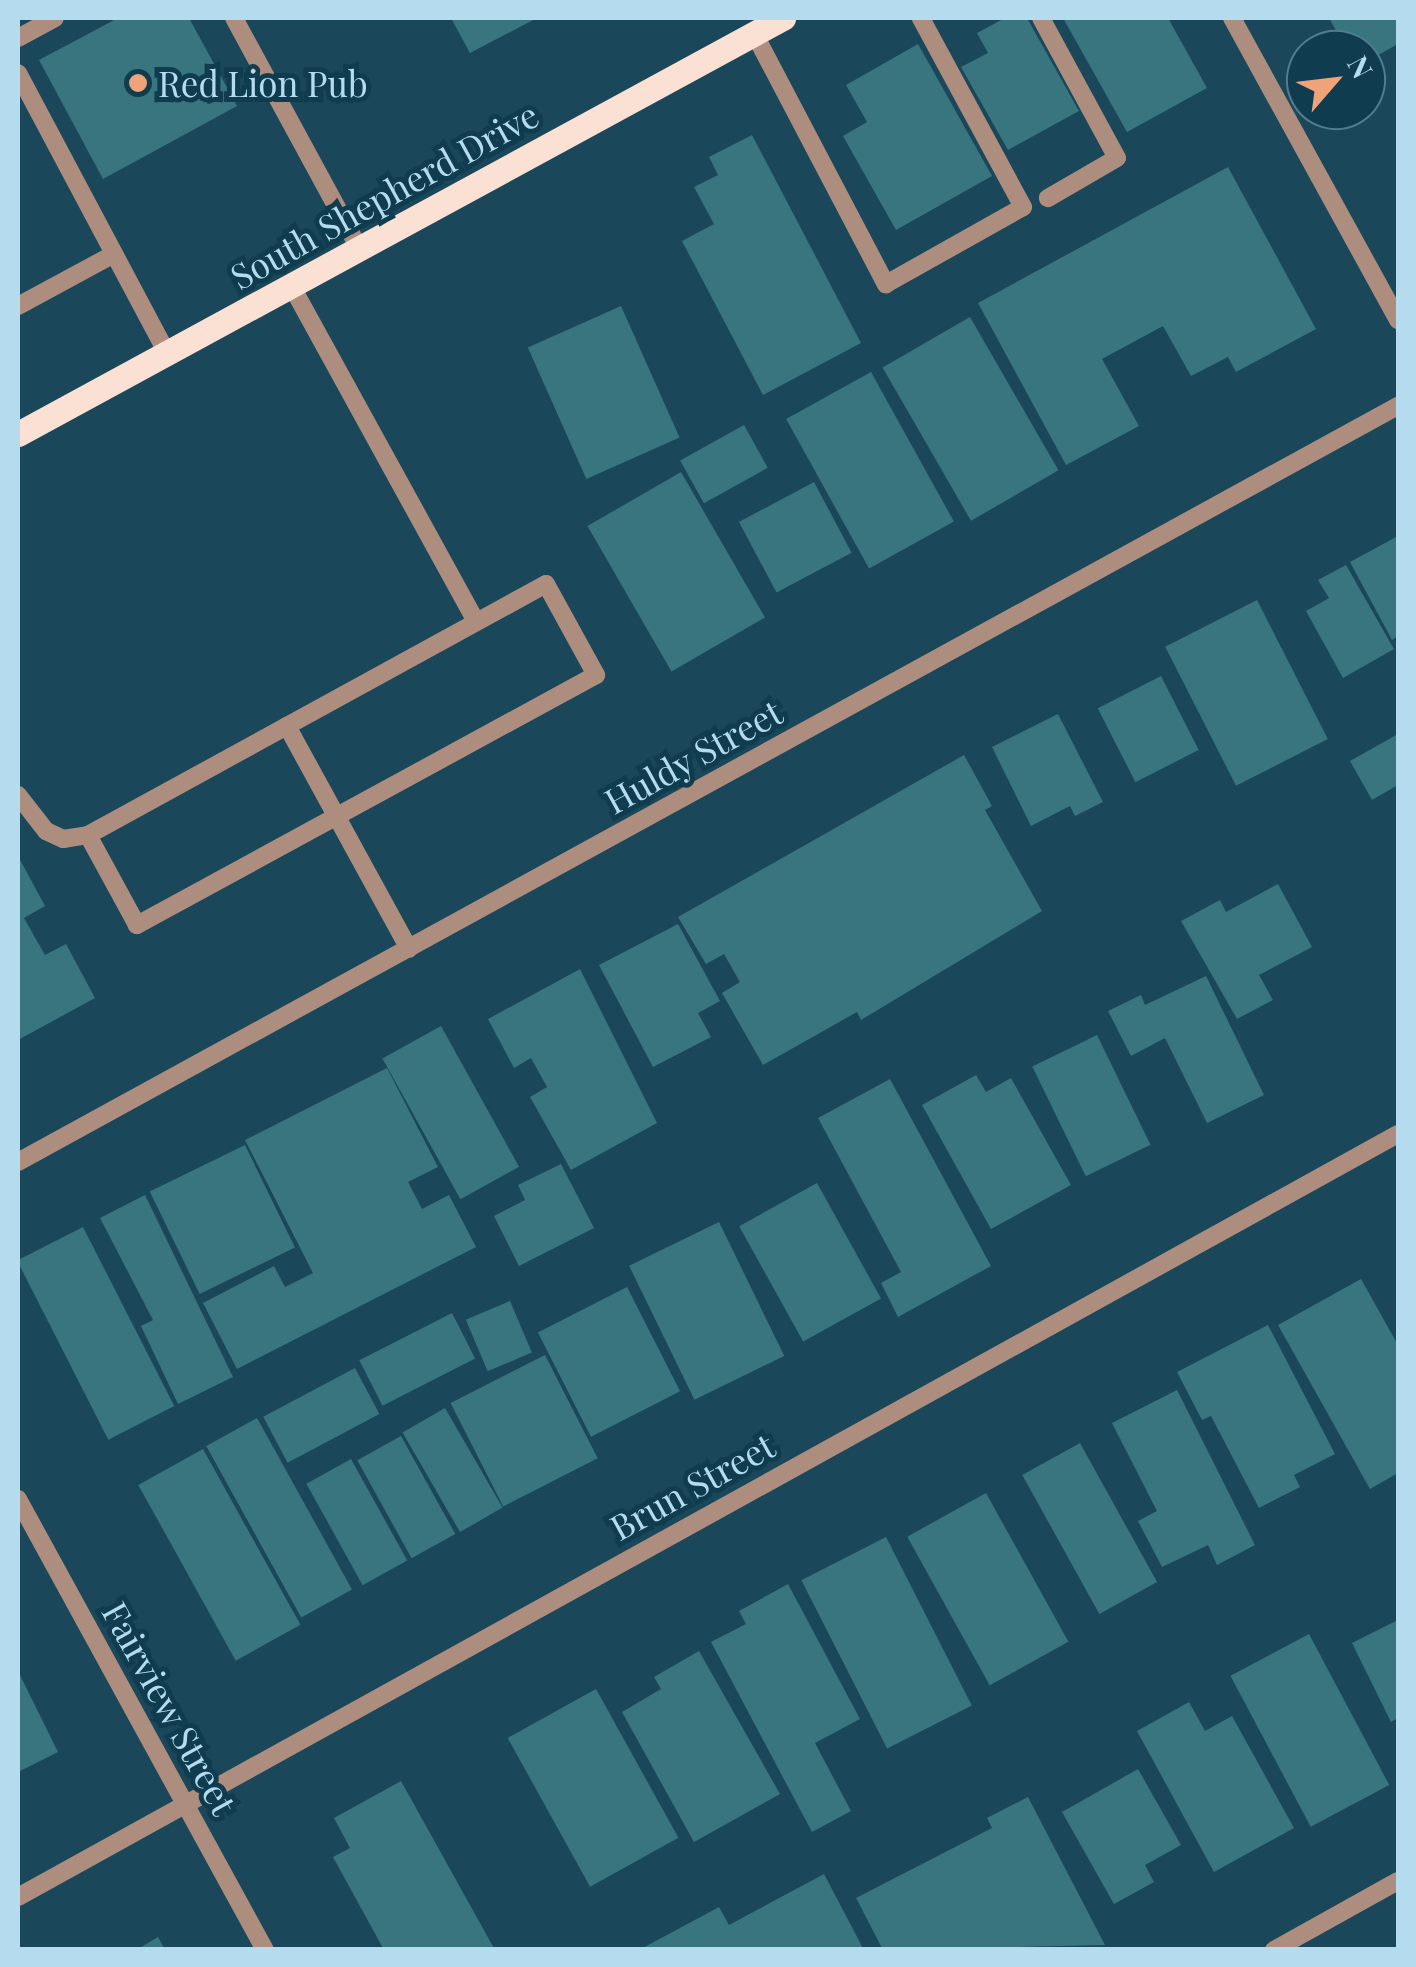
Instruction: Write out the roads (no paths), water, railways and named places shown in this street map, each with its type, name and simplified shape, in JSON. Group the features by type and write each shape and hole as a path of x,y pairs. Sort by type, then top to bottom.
{"main road":[{"name":"South Shepherd Drive","path":"18,434 783,18"}],"street":[{"path":"18,38 55,18"},
{"path":"234,18 359,248"},
{"path":"754,33 886,284 1023,207 921,18"},
{"path":"1041,18 1117,158 1048,198"},
{"path":"1232,18 1398,320"},
{"path":"18,74 167,353"},
{"path":"18,306 114,254"},
{"path":"291,286 476,622"},
{"name":"Huldy Street","path":"18,1162 1398,406"},
{"path":"18,795 46,831 63,838 88,835 546,584 596,674 138,926 88,835"},
{"path":"286,726 408,949"},
{"name":"Brun Street","path":"18,1897 1398,1134"},
{"name":"Fairview Street","path":"18,1499 265,1950"},
{"path":"1274,1950 1398,1881"}],"place":[{"name":"Red Lion Pub","path":"138,83"}]}
